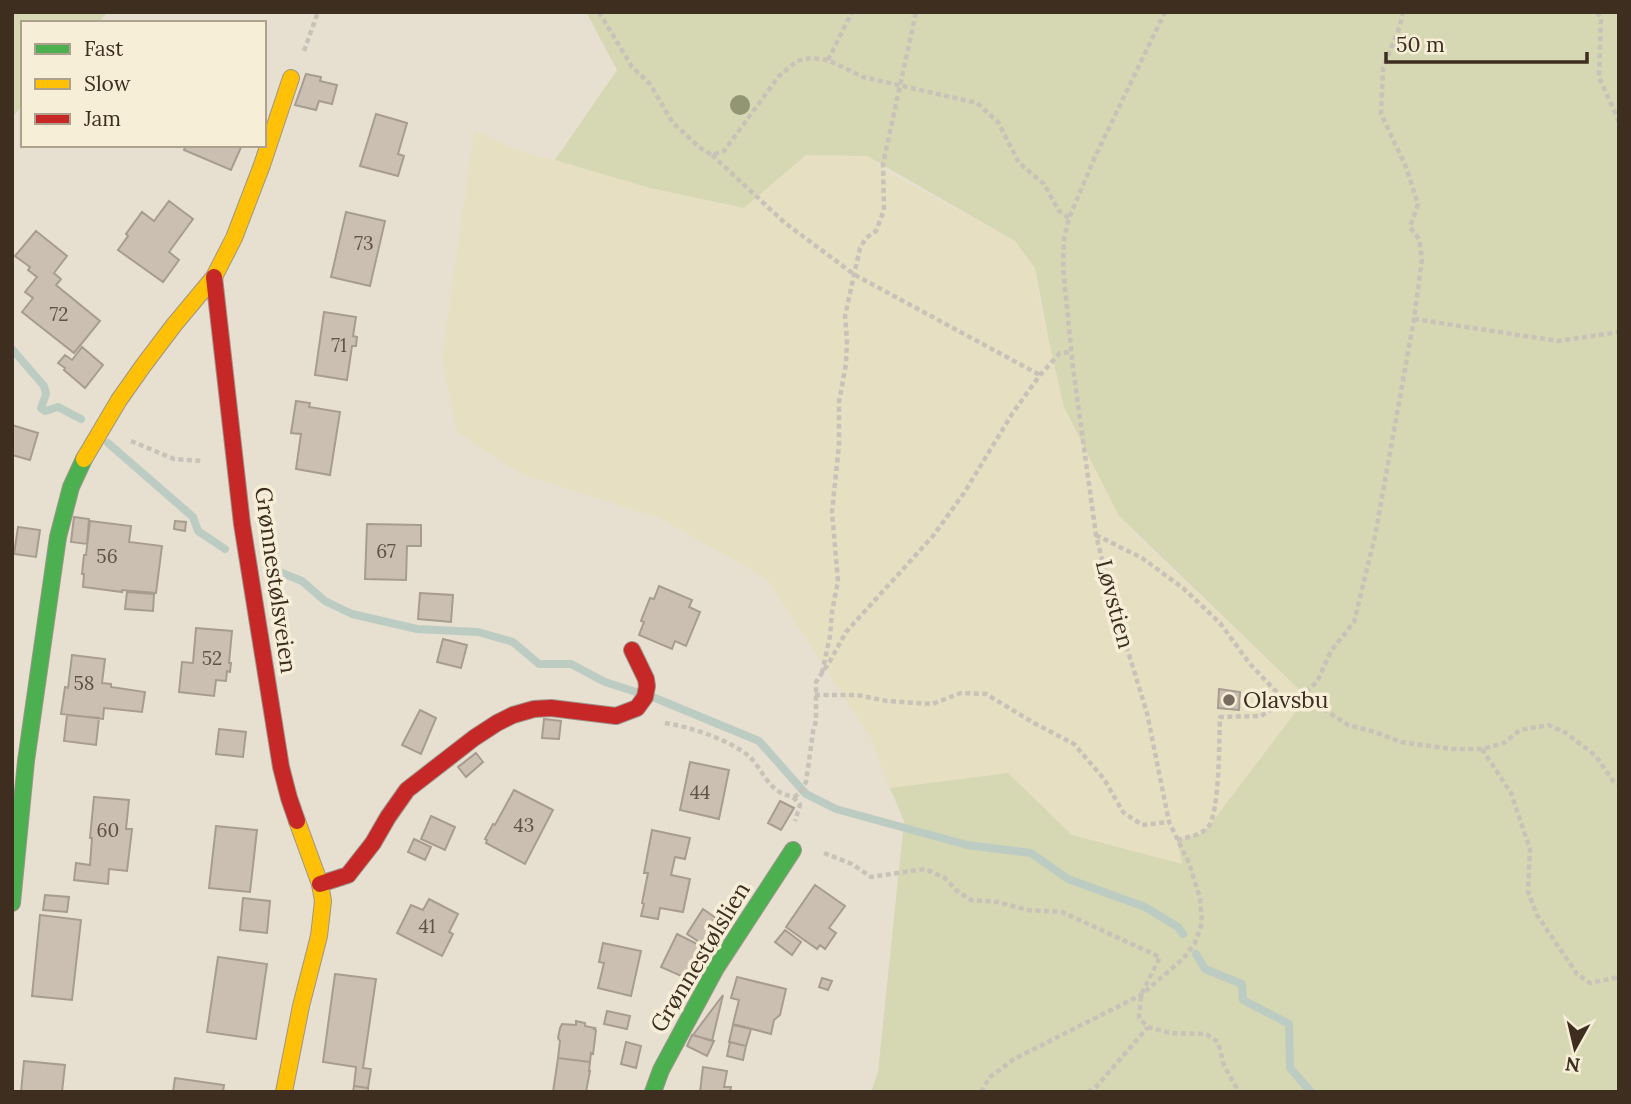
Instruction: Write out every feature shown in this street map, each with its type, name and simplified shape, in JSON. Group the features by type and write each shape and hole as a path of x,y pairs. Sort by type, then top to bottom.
{"street":[{"path":"12,903 26,761 58,537 71,487 119,400 215,277 234,238 262,165 291,78"},
{"name":"Grønnestølsveien","path":"215,277 242,524 281,768 320,884 323,917 301,1006 284,1092"},
{"path":"320,884 348,874 373,843 407,790 474,738 498,723 534,709 551,708 616,716 637,708 645,696 647,686 646,678 632,650"},
{"name":"Grønnestølslien","path":"653,1092 661,1070 711,978 793,850"}],"path":[{"path":"291,78 318,12"},
{"path":"599,12 632,66 650,84 673,123 712,155 785,223 855,275 1040,375"},
{"path":"828,60 852,12"},
{"path":"822,673 838,581 832,512 839,445 839,402 846,364 845,316 860,248 866,238 876,231 884,210 883,164 916,12"},
{"name":"Løvstien","path":"981,1092 990,1077 1014,1059 1141,995 1184,958 1195,943 1202,923 1200,898 1189,863 1169,822 1147,713 1111,596 1096,535 1063,268 1064,239 1069,218 1094,159 1165,12"},
{"path":"1177,840 1200,834 1210,825 1215,810 1220,717 1261,716 1286,701 1303,695 1317,682 1332,651 1354,622 1375,536 1414,319 1422,259 1419,239 1410,227 1418,204 1406,167 1381,114 1382,68 1400,26 1403,12"},
{"path":"1597,12 1601,18 1599,77 1619,122"},
{"path":"712,155 724,151 779,76 797,61 811,58 828,60 863,77 977,103 998,122 1019,163 1044,184 1059,211 1069,218"},
{"path":"1414,319 1558,341 1619,332"},
{"path":"794,797 800,793 806,782 816,721 816,682 846,632 933,536 1040,375 1060,353 1072,352"},
{"path":"102,427 174,459 236,464"},
{"path":"1096,535 1142,558 1183,588 1220,623 1250,664 1286,701"},
{"path":"815,695 856,695 887,701 932,704 961,693 986,694 1074,744 1104,779 1123,812 1142,825 1169,822"},
{"path":"1303,695 1348,725 1401,742 1451,749 1482,750 1504,743 1520,730 1549,725 1566,733 1597,756 1613,781 1619,785"},
{"path":"637,708 656,722 686,727 726,743 750,757 778,792 794,797 800,805 790,837 793,850 821,852 852,864 871,877 925,869 945,878 957,891 971,900 997,902 1028,910 1062,912 1160,957 1141,995 1139,1018 1148,1027 1170,1033 1206,1034 1218,1042 1224,1066 1239,1092"},
{"path":"1482,750 1511,793 1530,849 1528,892 1537,915 1577,974 1590,983 1619,977"},
{"path":"1088,1092 1096,1087 1148,1027"}],"shaded area":[{"path":"474,131 529,154 650,188 744,208 806,155 867,156 885,170 1015,241 1035,267 1040,304 1064,407 1131,530 1307,697 1210,825 1200,834 1178,840 1182,864 1072,835 1008,773 890,788 870,737 767,579 659,518 521,474 457,432 442,358"}],"green space":[{"path":"12,12 108,12 100,21 21,21 21,107 12,117"},
{"path":"586,12 1619,12 1619,1092 871,1092 878,1072 904,821 890,788 1008,773 1072,835 1182,864 1177,840 1200,834 1210,825 1307,697 1119,516 1064,407 1035,268 1015,241 867,156 806,155 744,208 650,188 555,160 617,70"}],"building":[{"path":"306,74 321,77 320,81 337,85 332,104 319,101 316,110 295,105"},
{"path":"376,114 407,123 398,154 404,156 398,176 360,166"},
{"path":"185,147 241,147 231,170 184,150"},
{"path":"169,201 193,219 169,252 179,260 163,282 118,250 142,212 154,221"},
{"path":"346,212 385,221 370,286 331,277"},
{"path":"36,231 67,256 54,273 61,279 56,285 100,321 74,353 22,312 33,298 25,292 37,277 28,270 30,267 15,256"},
{"path":"324,312 356,317 353,336 357,337 356,346 352,346 347,380 315,375"},
{"path":"82,347 103,365 85,388 58,363 65,355 72,360"},
{"path":"296,401 310,403 309,407 340,412 330,475 296,469 301,434 291,433"},
{"path":"12,425 38,433 30,460 12,455"},
{"path":"74,517 89,519 87,544 71,542"},
{"path":"90,521 131,526 129,542 162,546 156,593 83,587 84,555"},
{"path":"175,521 186,522 185,531 174,529"},
{"path":"367,524 421,525 421,546 407,546 406,580 365,579"},
{"path":"18,527 40,530 36,557 14,554"},
{"path":"659,586 692,600 689,607 700,612 686,646 675,641 672,649 639,635 650,598 654,599"},
{"path":"127,592 154,594 153,611 125,609"},
{"path":"420,593 453,595 451,622 418,619"},
{"path":"196,628 232,631 230,672 227,671 226,681 216,680 214,696 179,692 182,662 193,663"},
{"path":"443,639 467,645 461,668 437,662"},
{"path":"72,655 105,659 102,683 145,692 142,712 104,708 103,719 61,714 65,687 68,688"},
{"name":"Olavsbu","path":"1219,689 1240,692 1239,710 1218,708"},
{"path":"420,710 436,718 421,754 402,745"},
{"path":"67,715 99,718 96,745 64,741"},
{"path":"544,719 561,721 559,739 542,738"},
{"path":"219,729 246,732 243,757 216,754"},
{"path":"476,753 483,762 466,777 458,767"},
{"path":"690,762 729,770 719,819 680,810"},
{"path":"514,790 553,810 525,864 486,843 485,839"},
{"path":"94,797 129,800 126,829 132,829 127,871 109,869 108,884 74,880 76,863 90,865"},
{"path":"780,801 794,808 781,830 768,823"},
{"path":"431,816 455,827 445,850 421,839"},
{"path":"216,826 257,830 250,892 209,888"},
{"path":"652,830 690,838 685,859 675,857 671,875 690,879 683,912 660,908 658,919 641,916 648,873 644,873"},
{"path":"414,839 431,847 425,860 408,852"},
{"path":"815,885 845,906 829,928 836,933 825,949 820,945 817,949 786,927"},
{"path":"45,895 69,897 67,912 43,910"},
{"path":"243,898 270,901 267,933 240,930"},
{"path":"429,899 458,914 449,932 453,934 442,956 397,933 411,905 423,910"},
{"path":"703,909 726,925 710,949 687,934"},
{"path":"40,915 81,920 72,1000 32,996"},
{"path":"785,930 801,942 792,955 775,942"},
{"path":"677,934 703,947 688,979 661,967"},
{"path":"603,943 641,951 631,996 598,988 604,963 599,962"},
{"path":"218,957 267,964 256,1039 207,1032"},
{"path":"335,974 376,979 363,1068 371,1069 368,1088 354,1086 356,1067 323,1062"},
{"path":"737,977 786,989 780,1015 774,1020 771,1034 733,1024 739,1000 731,998"},
{"path":"822,978 832,981 828,990 819,987"},
{"path":"723,995 712,1041 693,1035"},
{"path":"607,1011 630,1016 627,1029 604,1024"},
{"path":"576,1021 596,1030 590,1062 558,1058 560,1028 562,1024 576,1025"},
{"path":"733,1025 751,1029 746,1046 729,1042"},
{"path":"692,1035 714,1041 707,1056 687,1046"},
{"path":"626,1042 641,1046 636,1068 621,1064"},
{"path":"730,1042 746,1046 743,1060 727,1056"},
{"path":"558,1058 590,1062 586,1092 553,1092"},
{"path":"24,1061 65,1065 62,1092 21,1092"},
{"path":"703,1067 727,1071 724,1087 731,1087 730,1092 700,1092"},
{"path":"175,1078 224,1085 223,1092 173,1092"},
{"path":"354,1086 368,1088 368,1092 353,1092"}],"waterway":[{"path":"12,349 44,386 46,394 41,408 45,411 58,407 81,419"},
{"path":"108,443 193,517 198,531 225,549"},
{"path":"267,567 302,581 325,601 352,614 417,629 478,632 513,642 539,664 571,664 605,682 636,692"},
{"path":"655,698 759,741 806,794 836,809 967,845 1031,853 1068,879 1145,907 1178,927 1183,934"},
{"path":"1196,954 1205,969 1242,984 1243,1000 1289,1024 1290,1068 1311,1092"}],"traffic: fast":[{"path":"12,903 26,761 58,537 71,487 84,459"},
{"path":"653,1092 661,1070 716,968 793,850"}],"traffic: slow":[{"path":"84,459 143,366 214,277 234,238 291,78"},
{"path":"284,1092 301,1006 319,936 323,901 320,884 297,821"}],"traffic: jam":[{"path":"214,277 242,524 281,767 297,821"},
{"path":"320,884 348,875 373,843 407,790 497,723 534,709 551,708 616,716 637,708 645,697 647,686 632,650"}],"place":[{"name":"Olavsbu","path":"1229,700"}]}
